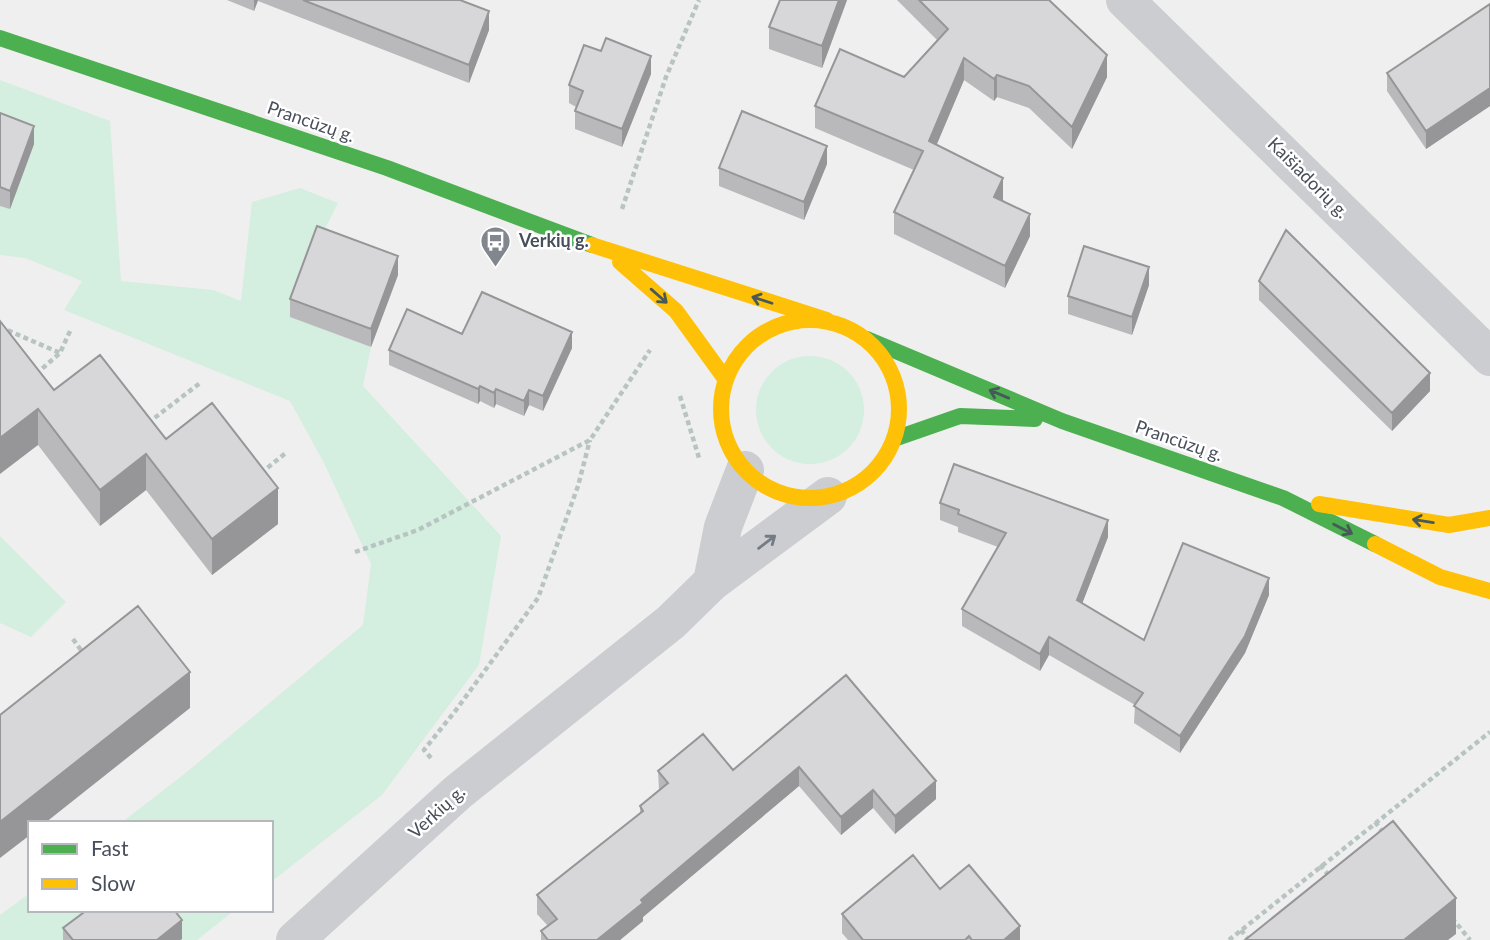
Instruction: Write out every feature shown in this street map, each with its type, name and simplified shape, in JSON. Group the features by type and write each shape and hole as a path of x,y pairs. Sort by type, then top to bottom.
{"street":[{"name":"Kaišiadorių g.","path":"1125,0 1490,357"},
{"name":"Prancūzų g.","path":"0,38 387,168 608,251 828,320"},
{"name":"Prancūzų g.","path":"608,251 676,311 726,380"},
{"path":"802,320 828,320 867,339 882,355 899,396 899,418 894,439 884,460 869,476 849,489 828,496 806,498 783,494 763,484 745,470 731,450 723,427 721,404 726,380 737,357 755,338 777,325 802,320"},
{"name":"Prancūzų g.","path":"867,339 1062,421 1283,498 1440,577 1490,591"},
{"name":"Prancūzų g.","path":"894,439 961,416 1062,421"},
{"path":"712,582 723,527 745,470"},
{"name":"Verkių g.","path":"295,940 458,792 671,622 712,582 828,496"},
{"name":"Prancūzų g.","path":"1283,498 1449,525 1490,518"}],"path":[{"path":"608,251 666,77 699,0"},
{"path":"458,792 424,750 538,598 578,486 590,440 676,311"},
{"path":"0,327 60,353"},
{"path":"32,378 60,353 71,329"},
{"path":"143,427 200,383"},
{"path":"676,387 701,462"},
{"path":"355,552 418,530 590,440"},
{"path":"256,476 287,452"},
{"path":"73,639 86,656"},
{"path":"1229,940 1490,732"},
{"path":"1375,822 1392,844"},
{"path":"1320,865 1337,885"},
{"path":"1444,908 1470,940"},
{"path":"1241,930 1250,940"}],"green space":[{"path":"0,80 110,121 121,281 213,290 241,301 252,202 300,188 338,203 317,245 291,317 371,347 363,386 501,536 479,665 382,795 273,880 273,821 124,821 188,771 363,625 371,564 324,463 290,401 64,310 82,281 25,258 0,255"},
{"path":"810,356 831,360 848,372 860,389 864,410 860,431 848,448 831,460 810,464 789,460 772,448 760,431 756,410 760,389 772,372 789,360"},
{"path":"0,536 66,602 31,637 0,623"},
{"path":"28,894 28,912 232,912 197,940 0,940 0,915"}],"building":[{"path":"303,0 460,0 489,11 469,65"},
{"path":"780,0 839,0 822,46 769,27"},
{"path":"919,0 1049,0 1107,55 1072,127 1029,86 997,75 994,79 964,58 929,141 1003,178 994,197 1030,214 1005,266 894,212 923,151 815,106 840,49 904,77 948,29"},
{"path":"1490,4 1490,88 1426,131 1387,73"},
{"path":"606,38 651,56 622,129 575,111 583,91 569,85 584,45 601,51"},
{"path":"742,111 827,146 804,202 719,168"},
{"path":"0,113 34,126 10,191 0,187"},
{"path":"317,226 398,256 371,329 290,299"},
{"path":"1286,230 1430,373 1392,413 1259,281"},
{"path":"1084,246 1149,267 1132,317 1068,296"},
{"path":"482,292 572,332 543,396 529,390 524,401 496,389 494,393 480,386 478,389 389,350 407,309 462,334"},
{"path":"0,321 54,390 100,355 166,439 212,403 278,488 212,539 146,454 100,490 38,409 0,438"},
{"path":"954,464 1108,520 1077,600 1144,640 1183,543 1269,578 1245,636 1180,736 1134,706 1143,693 1049,637 1040,654 962,609 1006,533 958,514 959,510 940,503"},
{"path":"138,606 190,672 0,822 0,715"},
{"path":"846,675 936,781 895,816 873,790 841,817 799,767 597,940 548,940 541,931 557,919 537,895 643,811 640,806 668,783 658,771 703,734 733,770"},
{"path":"1393,821 1456,898 1404,940 1245,940"},
{"path":"913,855 940,889 969,865 1020,926 1004,940 972,940 969,936 965,940 863,940 842,914"},
{"path":"84,912 176,912 182,920 157,940 73,940 63,928"}],"traffic: fast":[{"path":"0,38 387,168 592,245"},
{"path":"867,339 1062,421 1283,498 1375,544"},
{"path":"894,439 960,416 1035,419"}],"traffic: slow":[{"path":"592,245 827,320"},
{"path":"620,262 676,311 726,380"},
{"path":"810,320 844,327 873,346 892,375 899,409 892,443 873,472 844,491 810,498 776,491 747,472 728,443 721,409 728,375 747,346 776,327 810,320"},
{"path":"1319,504 1449,525 1490,518"},
{"path":"1375,544 1440,577 1490,591"}],"place":[{"name":"Verkių g.","path":"496,268"}]}
